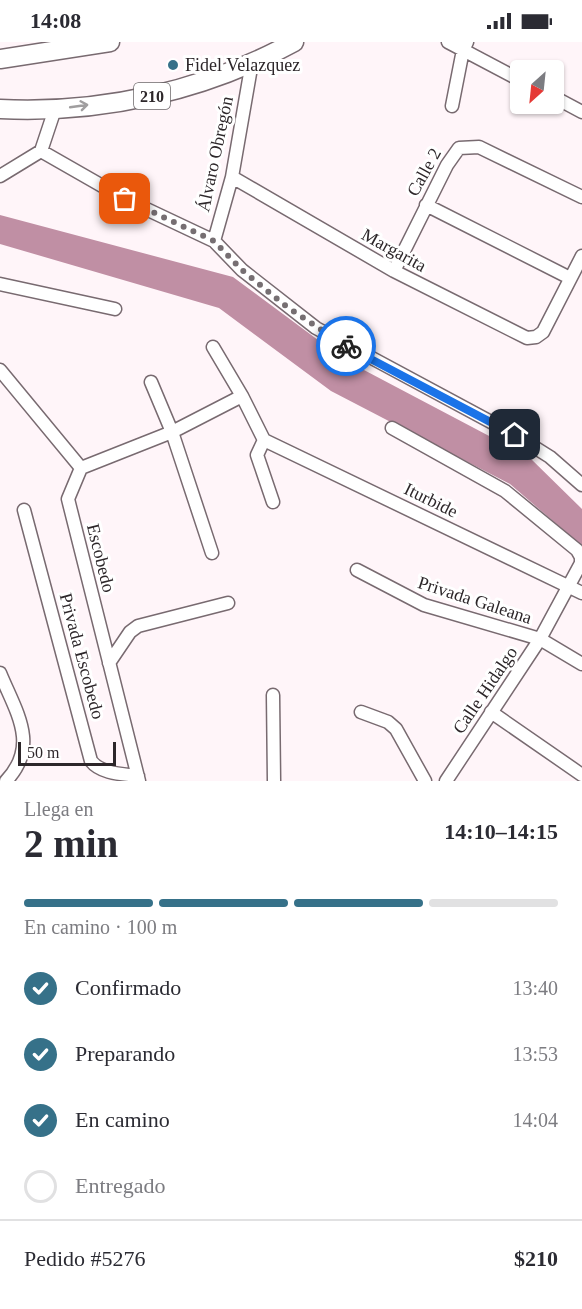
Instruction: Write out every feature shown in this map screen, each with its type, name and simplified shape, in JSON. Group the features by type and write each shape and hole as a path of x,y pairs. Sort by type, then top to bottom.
{"highway":[{"path":"0,59 110,42"},
{"name":"210","path":"0,109 55,109 170,92 252,62 294,42"}],"street":[{"path":"448,42 465,46 510,74"},
{"path":"452,106 465,46"},
{"name":"Álvaro Obregón","path":"214,241 232,177 252,62"},
{"path":"564,102 582,112"},
{"path":"0,176 41,152 55,109"},
{"name":"Calle 2","path":"394,271 455,151 472,145 488,150 582,197"},
{"path":"41,152 125,199 214,241 242,270 316,328 515,435 550,457 582,485"},
{"name":"Margarita","path":"232,177 394,271 518,335 532,339 543,332 570,278"},
{"path":"426,205 570,278 582,258"},
{"path":"0,285 115,309"},
{"path":"213,347 243,396 264,440 257,455 273,502"},
{"path":"0,370 81,468 172,432 243,396"},
{"path":"151,382 172,432 212,552"},
{"name":"Calle Hidalgo","path":"392,428 506,490 577,550 581,557 581,564 540,639 446,781"},
{"name":"Iturbide","path":"264,440 582,593"},
{"name":"Escobedo","path":"81,468 68,499 139,779"},
{"name":"Privada Escobedo","path":"24,510 91,761 97,768 139,779"},
{"name":"Privada Galeana","path":"357,570 424,605 540,639 582,664"},
{"path":"109,663 130,633 138,626 228,603"},
{"path":"0,673 25,739 18,767 6,781"},
{"path":"273,695 274,781"},
{"path":"361,712 388,722 396,729 425,781"},
{"path":"491,712 582,775"}],"shaded area":[{"path":"0,215 233,277 345,360 529,457 582,509 582,546 510,484 331,391 219,308 0,244"}],"way so far":[{"path":"125,199 214,241 242,270 287,307 346,346"}],"place":[{"name":"Fidel Velazquez","path":"173,65"}],"route":[{"path":"346,346 515,435"}]}
